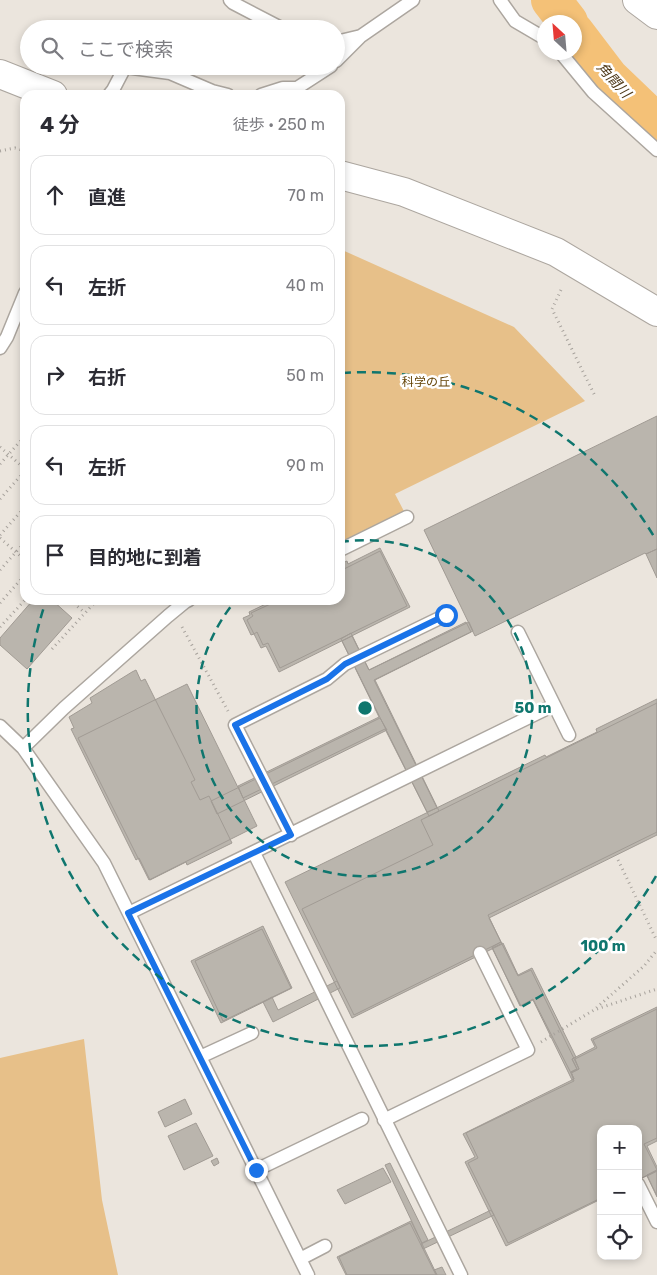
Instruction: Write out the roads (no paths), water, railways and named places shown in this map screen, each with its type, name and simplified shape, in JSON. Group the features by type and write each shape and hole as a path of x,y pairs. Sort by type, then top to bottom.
{"street":[{"path":"637,0 657,15"},
{"path":"0,74 40,90"},
{"path":"345,176 404,192 556,252 657,312"}],"lane":[{"path":"230,0 265,20"},
{"path":"345,52 361,36 412,0"},
{"path":"500,0 515,21 537,34"},
{"path":"345,40 361,36"},
{"path":"567,60 593,92 657,150"},
{"path":"113,90 121,75"},
{"path":"175,75 210,90"},
{"path":"277,90 297,88 317,75"},
{"path":"0,348 7,337 20,305"},
{"path":"345,548 407,517"},
{"path":"23,748 64,708 182,605"},
{"path":"291,835 235,725 327,679 345,664 446,615"},
{"path":"518,632 569,735"},
{"path":"128,913 554,705"},
{"path":"0,726 23,748 104,863 308,1275"},
{"path":"254,853 461,1275"},
{"path":"384,1120 528,1050 480,953"},
{"path":"200,1057 252,1033"},
{"path":"256,1170 362,1118"},
{"path":"642,1192 657,1222"},
{"path":"300,1259 326,1246"}],"waterway":[{"name":"角間川","path":"551,0 563,15"},
{"name":"角間川","path":"582,43 609,78 657,124"}],"park label":[{"name":"科学の丘","path":"426,382"}]}
